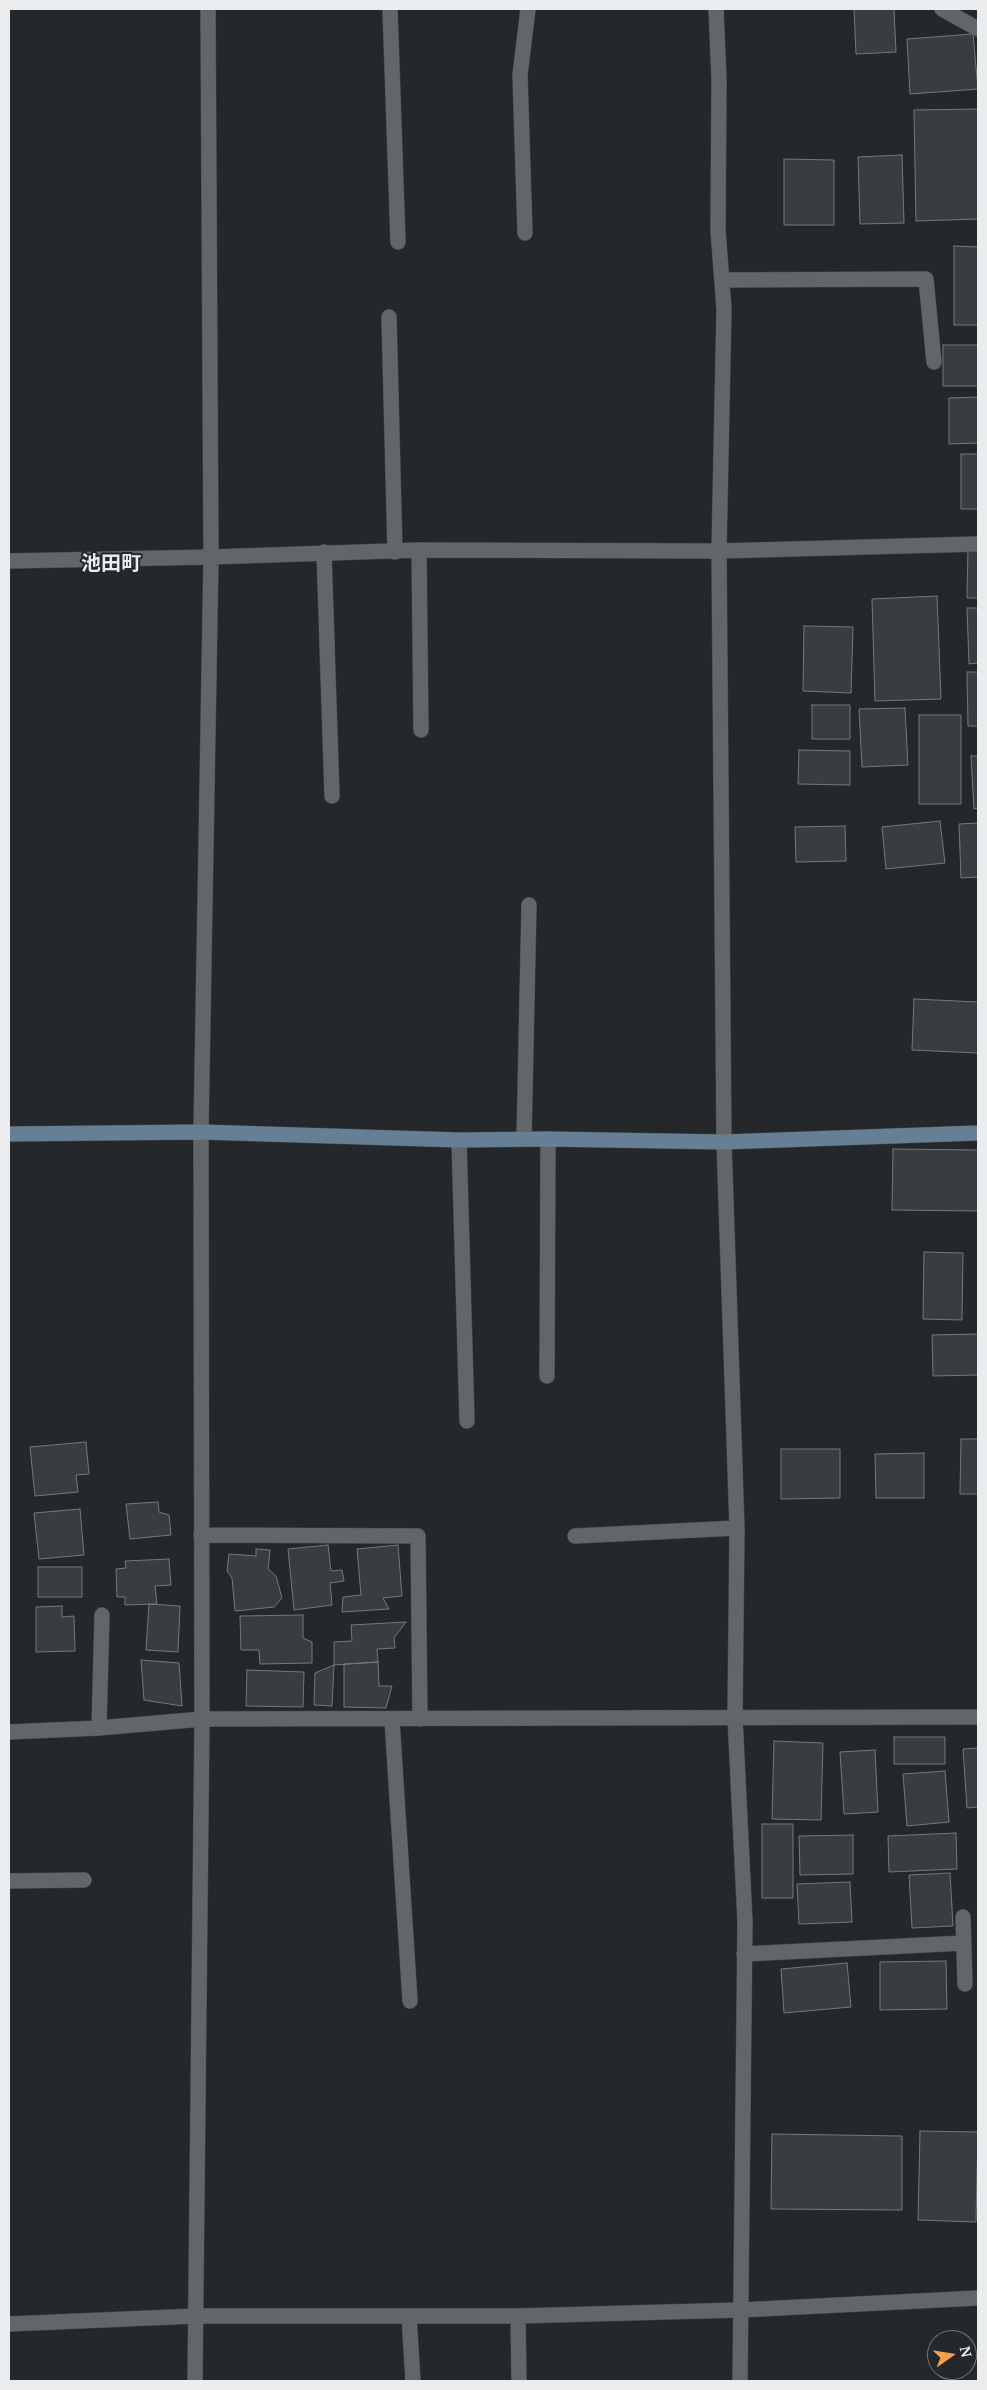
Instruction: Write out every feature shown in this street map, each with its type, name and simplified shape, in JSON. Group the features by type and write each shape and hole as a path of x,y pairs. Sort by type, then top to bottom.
{"street":[{"path":"195,2381 202,1719 201,1132 211,558 208,9"},
{"path":"390,9 398,242"},
{"path":"525,233 520,75 528,9"},
{"path":"716,9 719,79 718,230 724,309 719,551 724,1142 737,1528 735,1717 744,1922 740,2381"},
{"path":"942,9 978,29"},
{"path":"722,280 926,279 934,362"},
{"path":"389,317 395,552"},
{"path":"9,561 211,558 324,552 419,550 719,551 978,544"},
{"path":"419,550 421,730"},
{"path":"324,552 332,796"},
{"path":"524,1139 529,905"},
{"path":"9,1134 201,1132 459,1140 548,1139 724,1142 978,1133"},
{"path":"547,1376 548,1139"},
{"path":"459,1140 468,1420"},
{"path":"575,1536 737,1528"},
{"path":"201,1535 418,1536 420,1720"},
{"path":"98,1728 102,1615"},
{"path":"9,1732 98,1728 202,1719 420,1720 978,1717"},
{"path":"392,1720 410,2002"},
{"path":"9,1881 84,1880"},
{"path":"964,1917 965,1984"},
{"path":"744,1954 964,1943"},
{"path":"9,2324 196,2316 518,2316 740,2310 978,2298"},
{"path":"409,2316 412,2381"},
{"path":"518,2316 520,2381"}],"building":[{"path":"854,9 894,9 896,52 856,54"},
{"path":"973,34 978,89 910,94 907,39"},
{"path":"978,109 978,219 916,221 914,110"},
{"path":"902,155 904,223 860,224 858,157"},
{"path":"784,159 834,160 834,225 784,225"},
{"path":"954,246 978,247 978,325 954,325"},
{"path":"943,345 978,345 978,386 943,386"},
{"path":"978,397 978,443 949,444 949,398"},
{"path":"961,454 978,454 978,509 961,509"},
{"path":"968,547 978,547 978,598 967,598"},
{"path":"937,596 941,699 875,701 872,599"},
{"path":"967,608 978,608 978,663 969,664"},
{"path":"804,626 853,627 851,693 803,691"},
{"path":"967,672 978,672 978,726 968,726"},
{"path":"812,705 850,705 850,739 812,739"},
{"path":"905,708 908,765 862,767 859,709"},
{"path":"919,715 961,715 961,804 919,804"},
{"path":"799,750 850,751 850,785 798,784"},
{"path":"971,756 978,756 978,808 974,809"},
{"path":"940,821 945,863 886,869 882,827"},
{"path":"978,823 978,877 961,878 959,824"},
{"path":"845,826 846,861 796,862 795,827"},
{"path":"914,999 978,1002 978,1053 912,1050"},
{"path":"893,1149 978,1150 978,1211 892,1210"},
{"path":"924,1252 963,1253 962,1320 923,1319"},
{"path":"978,1334 978,1375 933,1376 932,1335"},
{"path":"961,1439 978,1439 978,1494 960,1494"},
{"path":"86,1442 89,1474 76,1475 78,1492 35,1496 30,1447"},
{"path":"781,1449 840,1449 840,1498 781,1499"},
{"path":"924,1453 924,1498 876,1498 875,1454"},
{"path":"158,1502 159,1512 169,1515 171,1535 130,1539 126,1504"},
{"path":"80,1509 84,1555 39,1559 34,1513"},
{"path":"328,1545 331,1571 342,1570 344,1581 330,1583 332,1605 294,1610 288,1549"},
{"path":"398,1545 402,1596 383,1598 389,1609 342,1612 343,1597 361,1595 357,1549"},
{"path":"256,1549 270,1550 268,1569 276,1576 282,1598 274,1607 235,1611 232,1578 227,1571 229,1554 256,1556"},
{"path":"169,1559 171,1585 155,1586 157,1604 125,1605 125,1597 117,1597 116,1569 126,1568 125,1561"},
{"path":"38,1567 82,1567 82,1597 38,1597"},
{"path":"149,1604 180,1606 178,1652 146,1650"},
{"path":"62,1606 62,1617 74,1616 75,1651 36,1652 36,1607"},
{"path":"303,1615 303,1638 312,1642 312,1663 260,1664 259,1650 241,1650 240,1616"},
{"path":"406,1622 394,1638 395,1648 377,1649 378,1662 334,1665 334,1642 352,1641 351,1625"},
{"path":"141,1660 179,1663 182,1706 144,1700"},
{"path":"378,1662 379,1686 392,1686 386,1708 344,1707 344,1664"},
{"path":"334,1665 332,1706 314,1705 315,1673"},
{"path":"247,1670 304,1672 303,1707 246,1706"},
{"path":"894,1737 945,1737 945,1764 894,1764"},
{"path":"774,1741 823,1743 821,1820 772,1819"},
{"path":"978,1748 978,1807 967,1808 963,1749"},
{"path":"875,1750 878,1812 844,1814 840,1752"},
{"path":"945,1771 949,1822 907,1826 903,1774"},
{"path":"762,1824 793,1824 793,1898 762,1898"},
{"path":"956,1833 957,1869 889,1872 888,1836"},
{"path":"853,1835 853,1874 800,1875 799,1836"},
{"path":"950,1873 953,1926 912,1928 909,1875"},
{"path":"850,1882 852,1922 799,1924 797,1884"},
{"path":"946,1961 947,2009 880,2010 880,1962"},
{"path":"847,1963 851,2007 784,2013 781,1969"},
{"path":"920,2131 978,2132 976,2222 918,2220"},
{"path":"772,2134 902,2136 902,2210 771,2209"}],"district":[{"name":"池田町","path":"111,564"}]}
